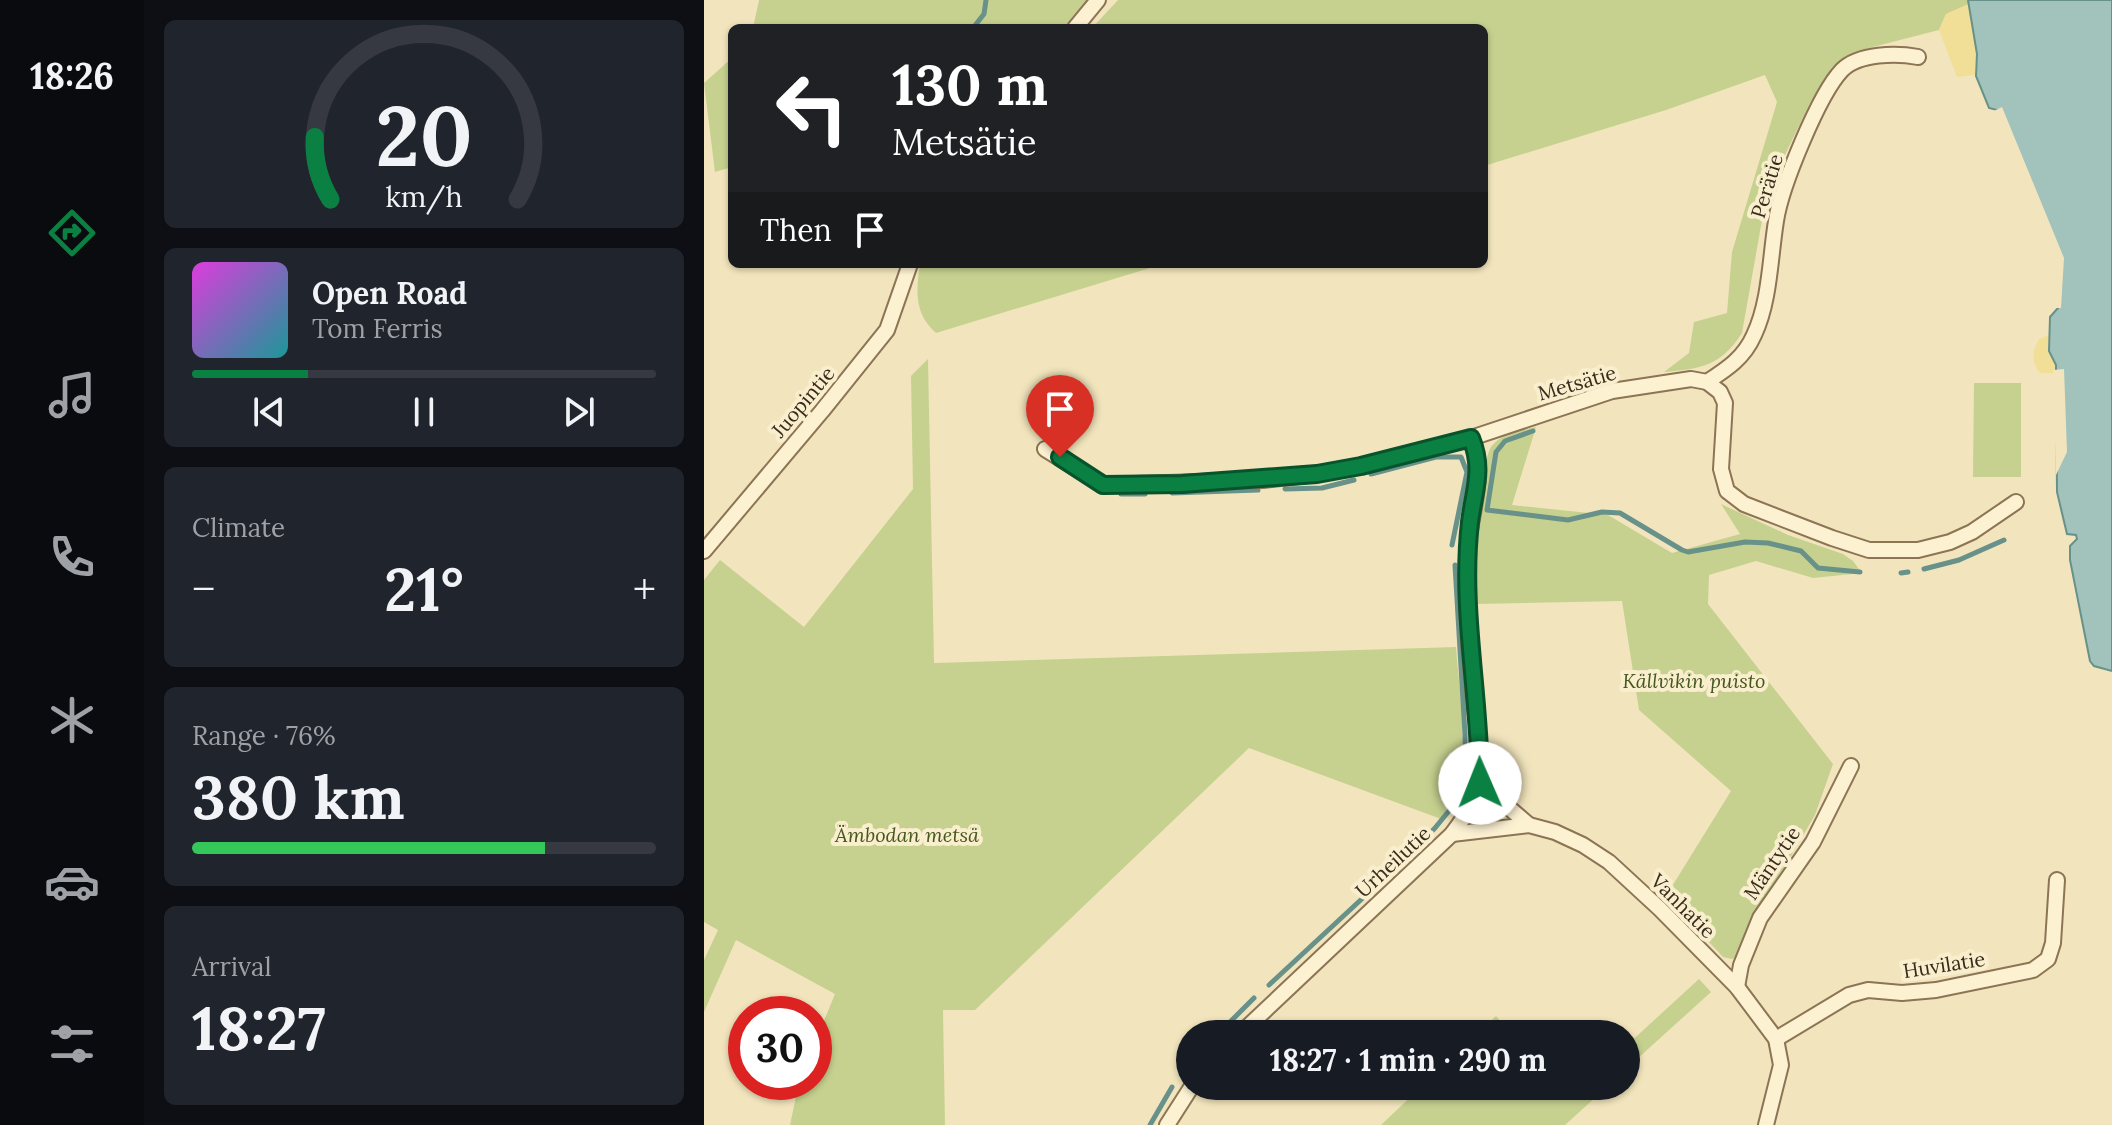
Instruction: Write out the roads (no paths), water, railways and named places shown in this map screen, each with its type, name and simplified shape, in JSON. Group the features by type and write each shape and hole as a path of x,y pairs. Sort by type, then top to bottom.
{"street":[{"path":"1078,24 1098,0"},
{"name":"Perätie","path":"1707,382 1738,361 1754,336 1762,311 1776,218 1784,189 1822,102 1843,68 1872,55 1918,57"},
{"name":"Juopintie","path":"704,551 887,330 909,268"},
{"name":"Metsätie","path":"1045,449 1103,485 1263,480 1361,466 1471,438 1612,391 1691,379 1707,382"},
{"path":"1707,382 1720,392 1725,403 1721,469 1727,491 1744,504 1869,550 1918,550 1950,542 1972,532 2016,502"},
{"name":"Urheilutie","path":"1255,1020 1452,834 1471,806 1480,783 1467,604 1467,557 1478,482 1478,456 1471,438"},
{"name":"Mäntytie","path":"1737,987 1741,965 1760,918 1813,842 1851,766"},
{"path":"1480,783 1529,825"},
{"name":"Vanhatie","path":"1452,834 1529,825 1583,845 1609,862 1660,909 1737,987 1776,1039"},
{"name":"Huvilatie","path":"1776,1039 1849,995 1868,990 1902,993 1936,990 2033,970 2048,959 2053,943 2057,880"},
{"path":"1766,1125 1781,1065 1776,1039"},
{"path":"1167,1125 1183,1100"}],"water":[{"path":"1968,0 2112,0 2112,671 2094,666 2090,661 2070,560 2070,546 2077,539 2076,535 2067,534 2057,492 2056,365 2049,351 2050,317 2058,308 2062,258 2001,111 1989,108 1976,76 1977,54"}],"waterway":[{"path":"976,24 984,14 986,0"},
{"path":"1533,431 1505,441 1496,452 1487,510 1568,520 1602,512 1620,513 1688,552 1745,542 1768,543 1801,551 1818,568 1860,572"},
{"path":"1371,474 1436,457 1461,457 1467,472 1452,545"},
{"path":"1285,489 1322,488 1354,480"},
{"path":"1172,493 1258,490"},
{"path":"1121,494 1145,494"},
{"path":"1924,569 1959,560 2004,540"},
{"path":"1406,858 1457,801 1465,770 1455,565"},
{"path":"1901,573 1908,572"},
{"path":"1269,985 1393,870"},
{"path":"1232,1020 1254,998"},
{"path":"1150,1125 1172,1087"}],"park label":[{"name":"Källvikin puisto","path":"1694,681"},
{"name":"Ämbodan metsä","path":"907,835"}]}
